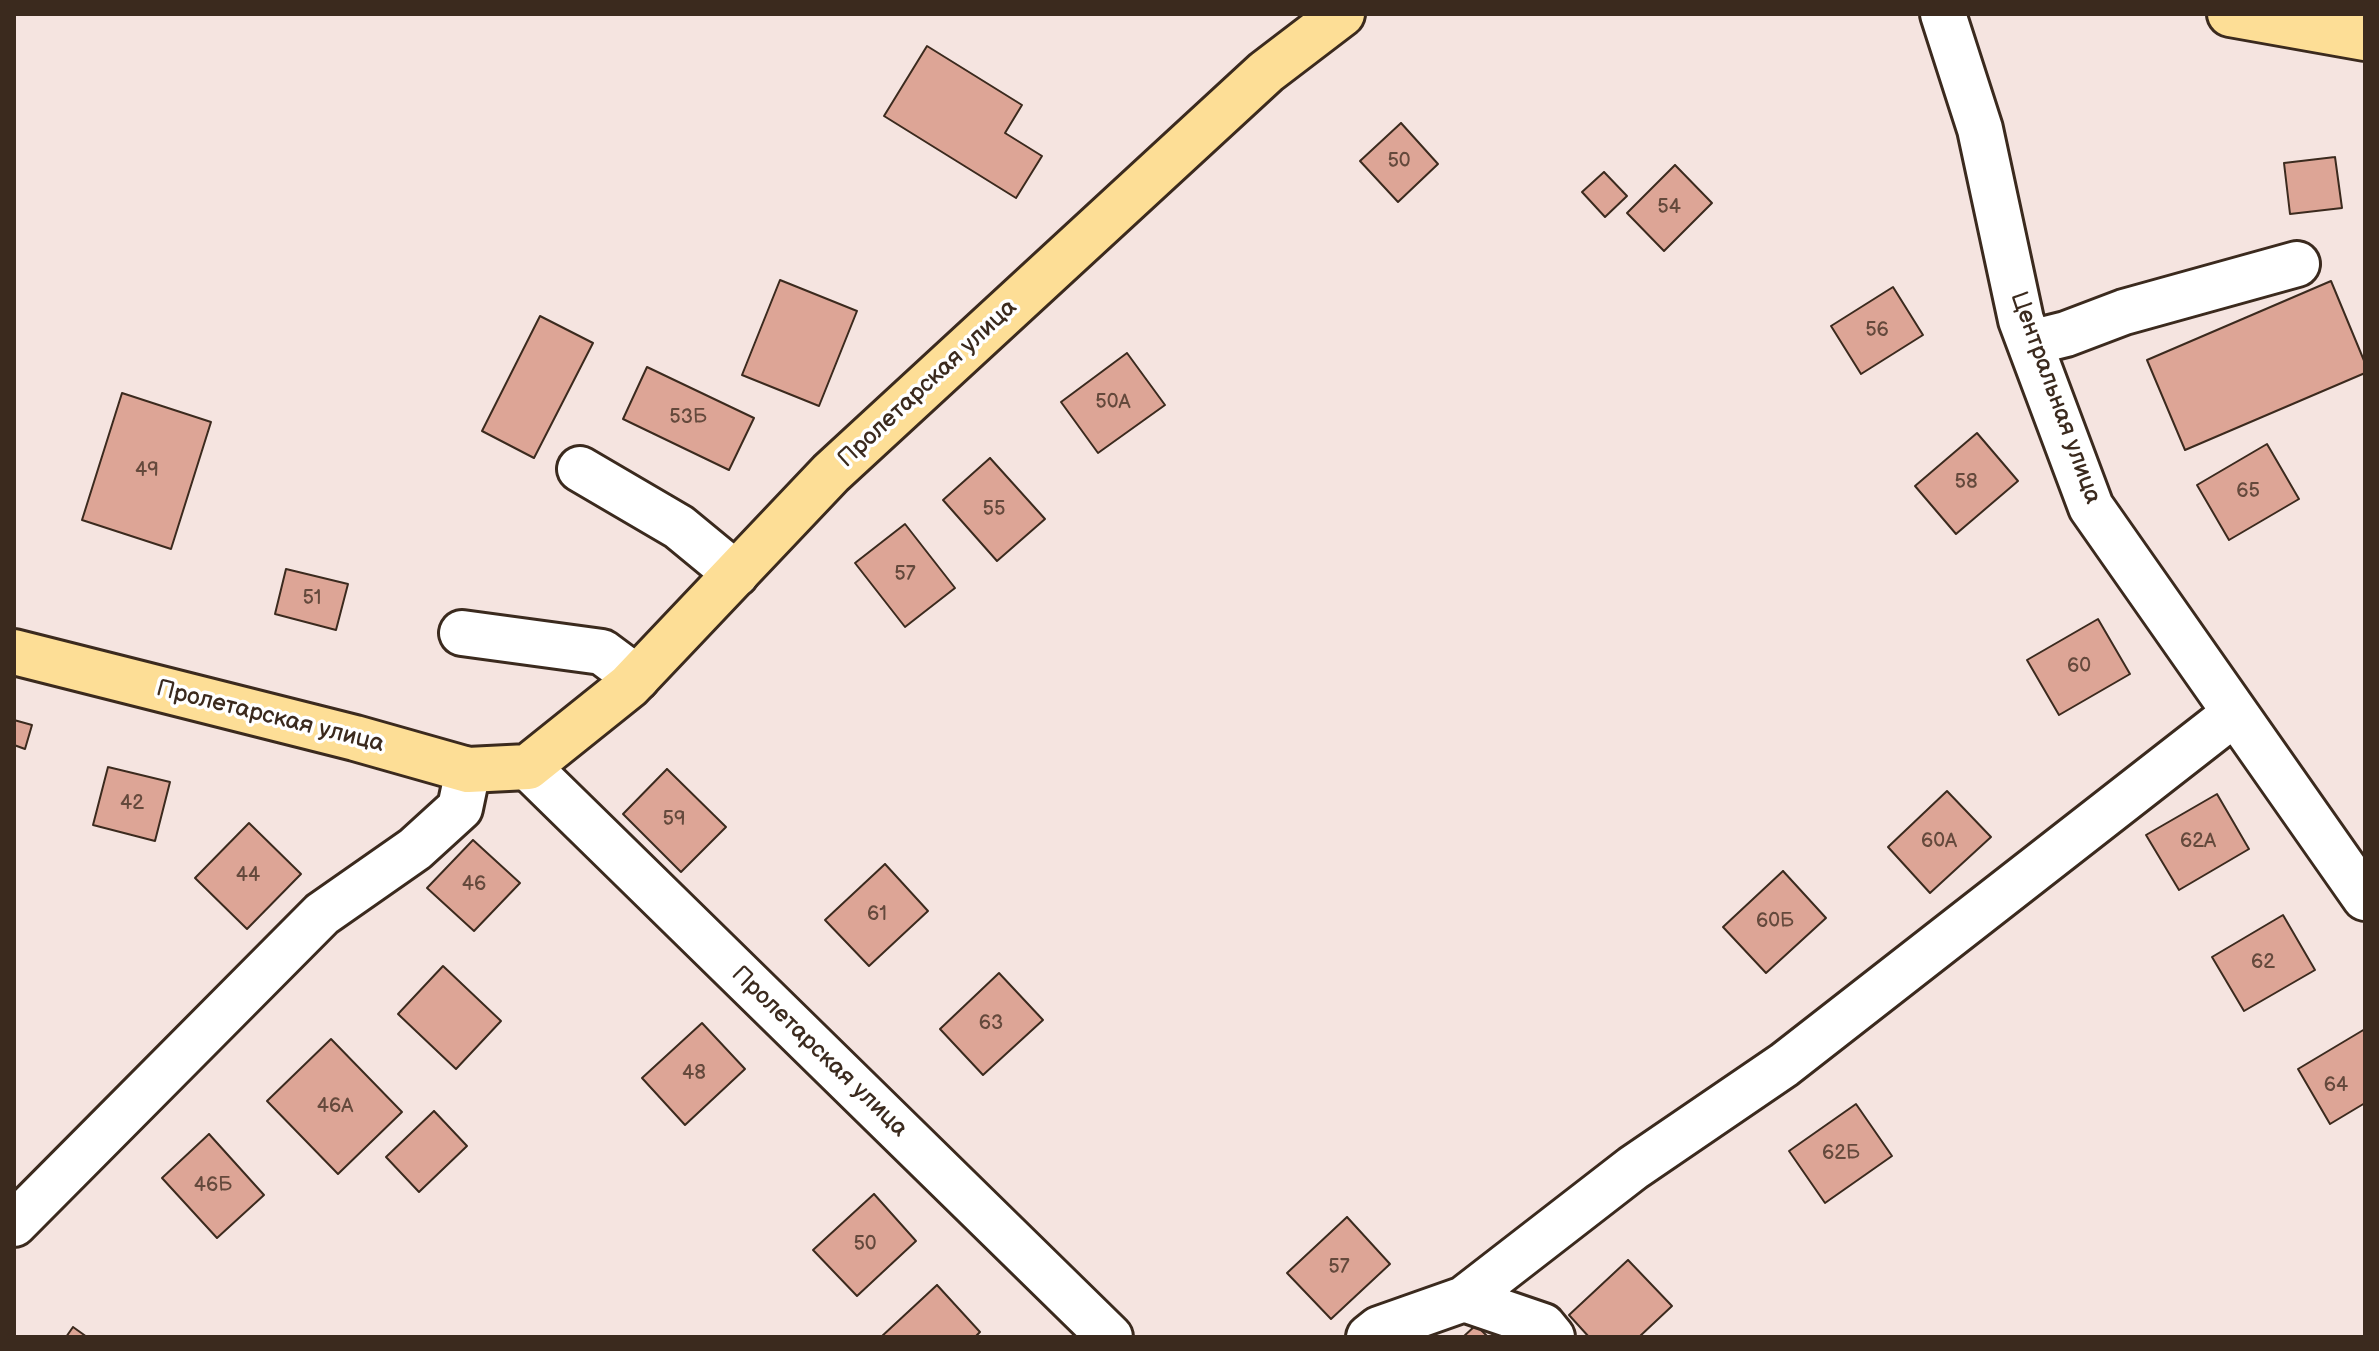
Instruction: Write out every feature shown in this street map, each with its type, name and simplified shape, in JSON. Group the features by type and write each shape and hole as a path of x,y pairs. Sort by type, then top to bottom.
{"main road":[{"name":"Пролетарская улица","path":"14,652 355,738 468,770 528,767 637,678 843,462 1266,72 1342,14"},
{"path":"2230,14 2365,38"}],"street":[{"name":"Центральная улица","path":"1943,14 1980,129 2021,320 2091,507 2365,898"},
{"path":"2030,343 2066,334 2124,312 2297,264"},
{"path":"580,469 679,527 736,574"},
{"path":"462,633 602,652 637,678"},
{"path":"1369,1337 1379,1329 1464,1299 1633,1168 1784,1065 2235,713"},
{"name":"Пролетарская улица","path":"528,767 1110,1337"},
{"path":"14,1224 322,914 415,849 460,808 468,770"},
{"path":"1464,1299 1543,1326 1552,1337"}],"building":[{"path":"927,46 1022,105 1005,133 1042,156 1016,198 884,116"},
{"path":"1401,123 1438,164 1398,202 1360,161"},
{"path":"2335,157 2342,208 2290,214 2284,163"},
{"path":"1675,165 1712,203 1664,251 1627,213"},
{"path":"1604,172 1627,196 1605,217 1582,192"},
{"path":"780,280 857,311 819,406 742,375"},
{"path":"2331,281 2365,363 2365,373 2185,450 2147,360"},
{"path":"1893,287 1923,335 1861,374 1831,326"},
{"path":"540,316 593,343 534,458 482,431"},
{"path":"1127,353 1165,405 1098,453 1061,402"},
{"path":"647,367 754,418 729,470 623,419"},
{"path":"122,393 211,422 171,549 82,520"},
{"path":"1977,433 2018,481 1956,534 1915,486"},
{"path":"2267,444 2299,499 2229,540 2197,485"},
{"path":"990,458 1045,519 997,561 943,500"},
{"path":"905,524 955,588 905,627 855,563"},
{"path":"286,569 348,584 336,630 275,614"},
{"path":"2098,619 2130,674 2059,715 2027,660"},
{"path":"14,720 32,725 25,749 14,745"},
{"path":"108,767 170,782 155,841 93,825"},
{"path":"667,769 726,827 681,872 623,814"},
{"path":"1947,791 1991,837 1930,893 1888,847"},
{"path":"2217,794 2249,849 2179,890 2146,835"},
{"path":"249,823 301,874 247,929 195,878"},
{"path":"473,840 520,883 474,931 427,888"},
{"path":"885,864 928,911 869,966 825,920"},
{"path":"1783,871 1826,918 1766,973 1723,927"},
{"path":"2283,915 2315,970 2244,1011 2212,957"},
{"path":"443,966 501,1021 456,1069 398,1014"},
{"path":"999,973 1043,1020 983,1075 940,1029"},
{"path":"702,1023 745,1069 685,1125 642,1078"},
{"path":"2365,1029 2365,1103 2330,1124 2298,1069"},
{"path":"331,1039 402,1112 338,1174 267,1101"},
{"path":"1856,1104 1892,1156 1825,1203 1789,1151"},
{"path":"434,1111 467,1146 419,1192 386,1157"},
{"path":"209,1134 264,1195 217,1238 162,1178"},
{"path":"874,1194 916,1241 857,1296 813,1250"},
{"path":"1347,1217 1390,1264 1331,1319 1287,1273"},
{"path":"1628,1260 1672,1306 1639,1337 1589,1337 1569,1315"},
{"path":"937,1285 980,1332 975,1337 881,1337"},
{"path":"1476,1325 1488,1337 1463,1337"},
{"path":"73,1327 87,1337 66,1337"}]}
